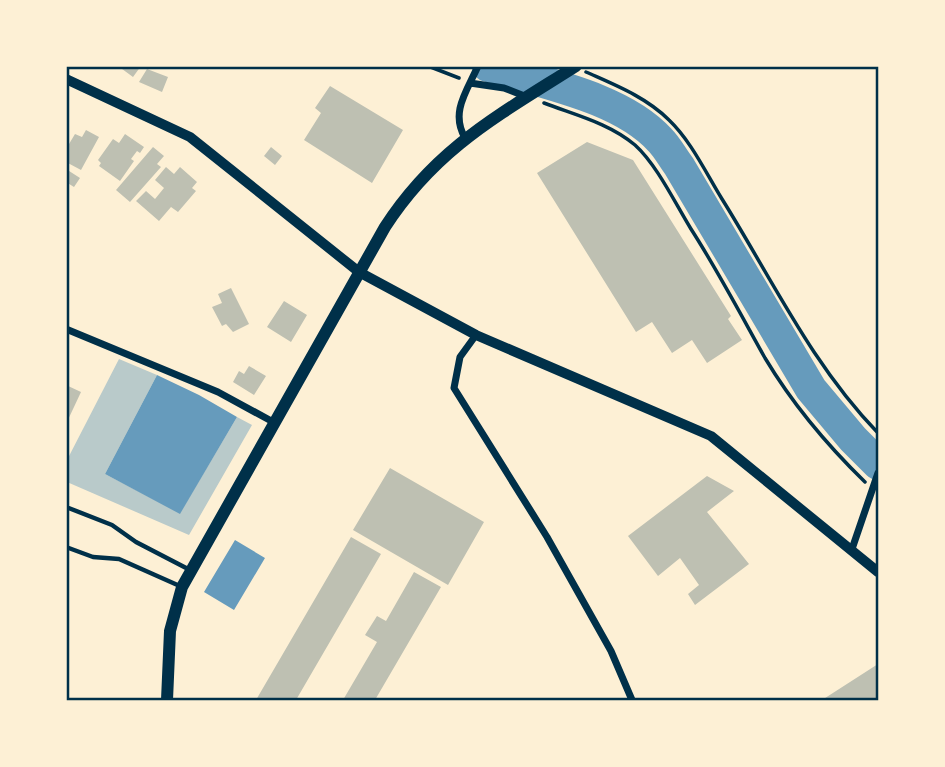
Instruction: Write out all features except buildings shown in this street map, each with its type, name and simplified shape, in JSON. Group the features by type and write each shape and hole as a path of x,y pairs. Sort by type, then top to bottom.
{"main road":[{"path":"167,701 170,631 182,587 384,227 412,187 465,138 575,67"}],"street":[{"path":"465,138 457,116 478,66"},
{"path":"66,79 190,137 359,272 476,335 711,436 878,572"},
{"path":"470,83 504,88 527,97"},
{"path":"66,329 218,391 275,423"},
{"path":"476,335 460,357 454,388 547,537 611,651 632,701"},
{"path":"852,549 874,492 878,473"}],"lane":[{"path":"66,507 111,525 136,542 191,570"},
{"path":"66,547 93,556 119,559 182,587"}],"path":[{"path":"428,66 470,83"},
{"path":"575,67 634,95 654,107 677,128 760,259 819,362 878,433"},
{"path":"527,97 597,122 636,146 650,163 717,269 782,384 839,456 874,492"}],"shaded area":[{"path":"119,359 157,375 105,474 180,513 237,417 252,425 189,535 67,482 67,460"}],"water":[{"path":"157,375 237,417 180,514 105,474"},
{"path":"235,540 265,558 234,610 204,592"}],"waterway":[{"path":"488,66 603,102 644,125 660,140 679,166 811,389 878,464"}]}
